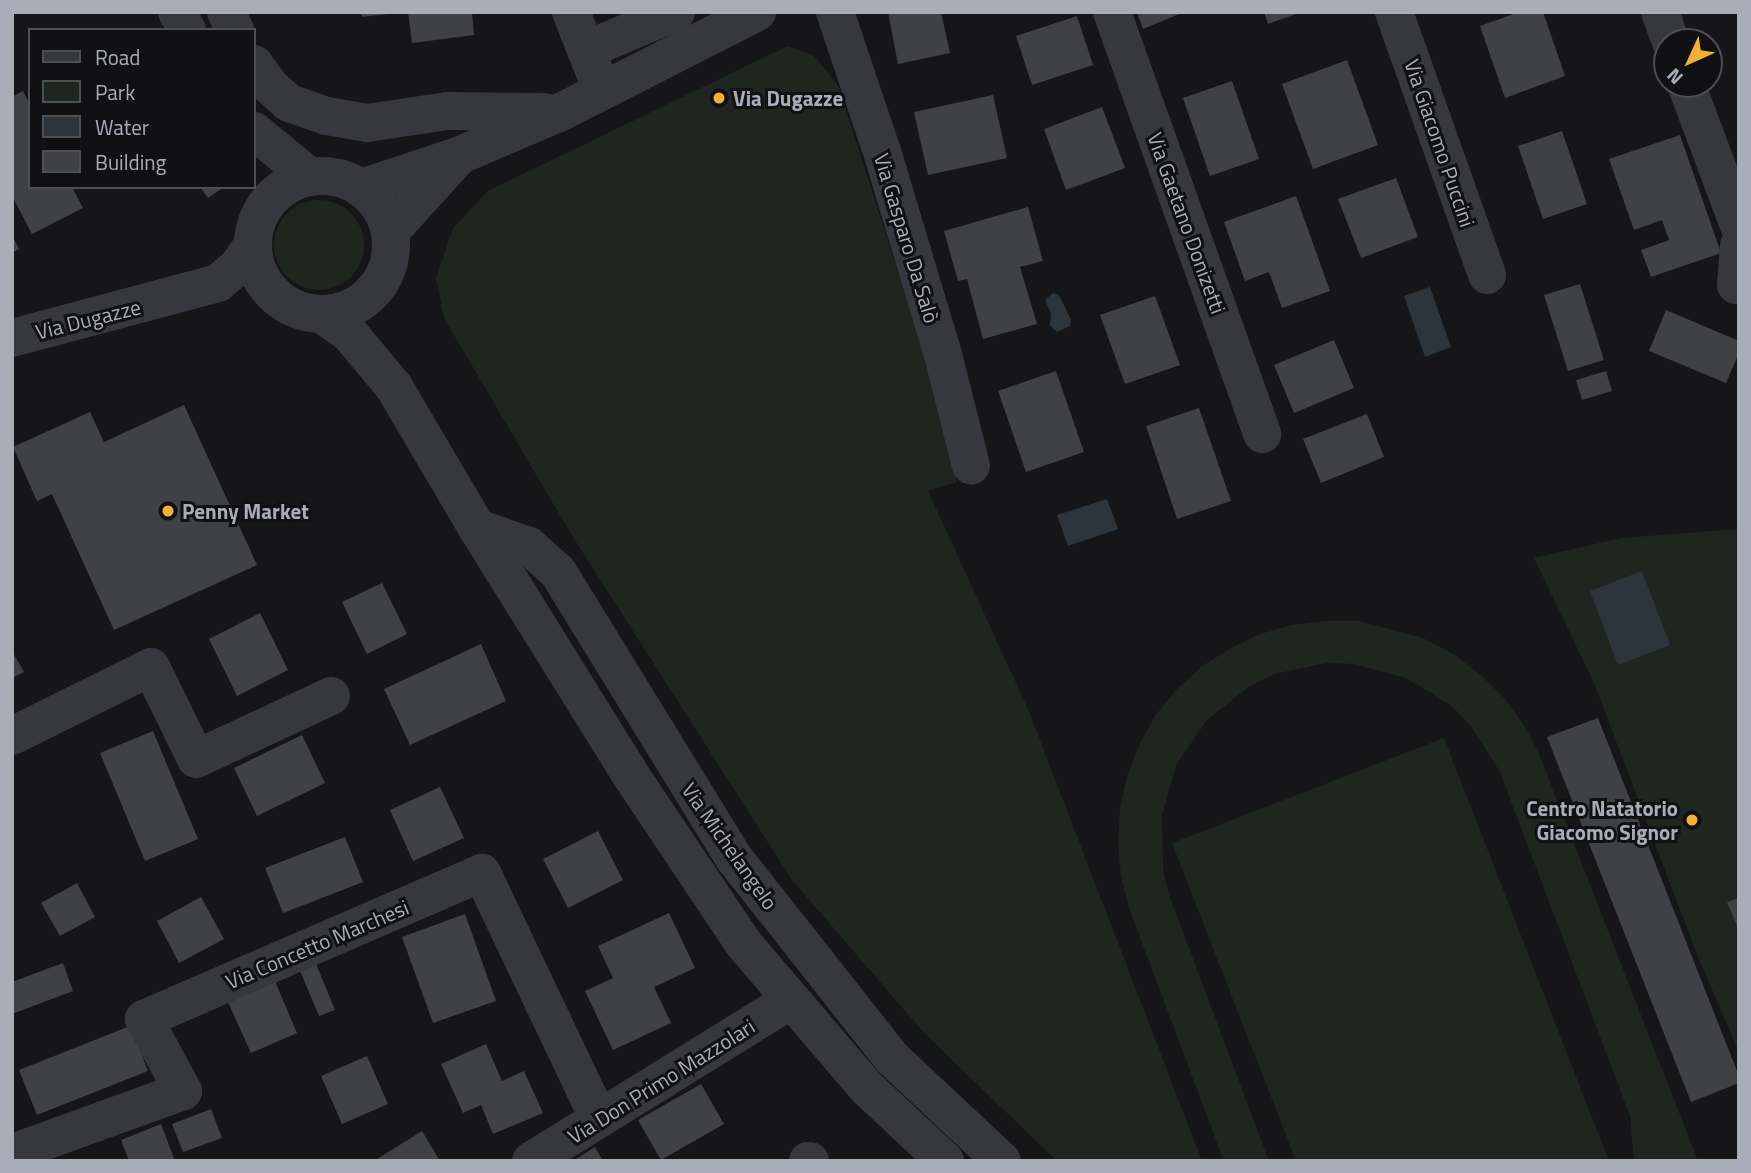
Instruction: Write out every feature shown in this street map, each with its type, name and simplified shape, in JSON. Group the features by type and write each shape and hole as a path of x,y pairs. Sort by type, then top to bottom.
{"street":[{"path":"177,12 186,28"},
{"path":"226,12 234,28"},
{"path":"571,12 603,91"},
{"path":"586,50 676,12"},
{"path":"361,188 458,156 561,112 757,12"},
{"name":"Via Gasparo Da Salò","path":"835,12 888,171 971,466"},
{"name":"Via Gaetano Donizetti","path":"1112,12 1262,434"},
{"name":"Via Giacomo Puccini","path":"1394,12 1487,275"},
{"path":"256,67 270,86 289,103 327,116 367,123 447,111 561,112"},
{"path":"1691,98 1739,226"},
{"path":"256,133 310,177"},
{"path":"390,232 458,156"},
{"path":"256,161 268,200"},
{"path":"328,176 361,188 379,207 390,232 391,254 385,275 373,293 341,312 323,315 298,310 277,298 259,275 252,246 259,214 268,200 294,181 310,177 328,176"},
{"path":"1736,285 1739,245"},
{"name":"Via Dugazze","path":"12,338 163,300 218,283 238,266 252,246"},
{"name":"Via Michelangelo","path":"373,293 394,387"},
{"name":"Via Dugazze","path":"163,300 277,298"},
{"name":"Via Michelangelo","path":"323,315 349,333 394,387 477,528 637,786 743,943 867,1088 945,1161"},
{"name":"Via Michelangelo","path":"477,528 529,546 558,572 734,858 893,1059 1002,1161"},
{"path":"12,736 151,667 195,759 331,696"},
{"name":"Via Concetto Marchesi","path":"12,1153 183,1091 144,1019 482,873 599,1119"},
{"name":"Via Don Primo Mazzolari","path":"531,1161 791,1000"}],"green space":[{"path":"788,46 814,56 838,85 922,347 957,482 928,491 1028,709 1202,1161 1057,1161 926,1035 792,880 571,534 444,318 436,278 453,228 488,191"},
{"path":"319,200 336,204 351,213 360,228 364,245 360,262 351,277 336,286 319,290 302,286 287,277 278,262 274,245 278,228 287,213 302,204"},
{"name":"Centro Natatorio Giacomo Signor","path":"1739,529 1739,1052 1698,957 1594,683 1534,558 1621,538"},
{"path":"1359,621 1423,638 1453,654 1480,674 1504,698 1524,725 1539,754 1698,1161 1634,1161 1630,1116 1500,772 1471,726 1452,706 1406,678 1354,664 1327,663 1274,674 1250,686 1208,719 1177,763 1162,815 1163,869 1169,895 1269,1161 1224,1161 1129,908 1121,876 1118,843 1120,809 1127,776 1139,745 1155,716 1176,690 1201,667 1260,634 1292,625"},
{"path":"1444,738 1609,1161 1296,1161 1172,843"}],"water":[{"path":"1430,287 1451,347 1425,357 1404,296"},
{"path":"1053,293 1059,295 1071,320 1070,326 1057,332 1050,326 1051,313 1045,300"},
{"path":"1107,499 1118,529 1068,546 1057,515"},
{"path":"1642,571 1670,645 1618,665 1590,591"}],"building":[{"path":"361,12 388,12 388,14 362,17"},
{"path":"408,12 472,12 474,35 412,43"},
{"path":"888,12 941,12 950,53 898,64"},
{"path":"1137,12 1184,12 1143,29"},
{"path":"1264,12 1299,12 1299,13 1268,24"},
{"path":"1519,12 1543,12 1565,76 1505,98 1480,26"},
{"path":"1077,16 1093,65 1032,85 1016,36"},
{"path":"1347,60 1378,145 1313,169 1282,84"},
{"path":"1232,81 1259,159 1210,176 1183,98"},
{"path":"23,91 28,101 28,189 73,189 83,208 32,234 12,196 12,97"},
{"path":"993,95 1007,158 928,175 914,112"},
{"path":"1102,107 1125,168 1066,190 1044,129"},
{"path":"1562,131 1587,204 1543,219 1518,146"},
{"path":"1680,135 1721,253 1651,277 1641,250 1669,240 1662,220 1634,230 1609,159"},
{"path":"1396,178 1418,237 1361,258 1338,199"},
{"path":"201,189 221,189 208,198"},
{"path":"1296,196 1330,291 1282,308 1269,272 1245,281 1224,222"},
{"path":"1028,207 1043,261 1020,267 1037,324 983,339 967,279 958,281 944,231"},
{"path":"12,235 19,249 12,253"},
{"path":"1580,284 1604,360 1568,371 1544,295"},
{"path":"1155,296 1180,365 1125,384 1100,315"},
{"path":"1666,310 1739,341 1739,353 1726,383 1649,351"},
{"path":"1334,340 1354,388 1294,413 1274,365"},
{"path":"1056,371 1084,452 1026,472 998,391"},
{"path":"1606,371 1612,391 1582,400 1576,380"},
{"path":"184,405 257,565 114,630 52,494 37,501 13,447 90,412 104,442"},
{"path":"1199,408 1231,501 1177,519 1146,426"},
{"path":"1367,414 1384,457 1321,483 1303,439"},
{"path":"382,583 407,634 367,654 342,602"},
{"path":"260,613 288,670 237,696 209,639"},
{"path":"481,644 506,701 410,745 384,689"},
{"path":"12,651 24,672 12,678"},
{"path":"1598,718 1739,1076 1739,1083 1691,1102 1547,737"},
{"path":"153,731 198,839 145,861 100,753"},
{"path":"302,735 325,783 257,816 234,768"},
{"path":"440,787 464,838 413,861 390,810"},
{"path":"598,831 623,880 568,908 543,859"},
{"path":"345,837 363,882 283,913 265,868"},
{"path":"77,883 95,917 60,936 41,903"},
{"path":"201,897 224,939 179,963 157,921"},
{"path":"1739,898 1739,931 1727,902"},
{"path":"669,913 695,968 654,987 671,1023 613,1050 585,991 613,978 598,946"},
{"path":"465,914 496,1001 433,1023 402,937"},
{"path":"314,959 335,1010 319,1016 298,966"},
{"path":"63,963 73,991 12,1014 12,982"},
{"path":"274,979 297,1033 251,1053 227,1000"},
{"path":"130,1026 148,1071 37,1115 19,1070"},
{"path":"486,1044 502,1081 524,1071 543,1113 493,1134 481,1105 463,1113 441,1064"},
{"path":"367,1056 388,1104 342,1124 321,1076"},
{"path":"701,1084 724,1124 661,1160 638,1120"},
{"path":"211,1109 222,1138 183,1152 172,1124"},
{"path":"161,1124 175,1161 129,1161 121,1140"},
{"path":"422,1131 440,1161 374,1161"},
{"path":"595,1147 603,1161 573,1161"}],"place":[{"name":"Via Dugazze","path":"719,98"},
{"name":"Penny Market","path":"168,511"},
{"name":"Centro Natatorio Giacomo Signor","path":"1692,820"}]}
